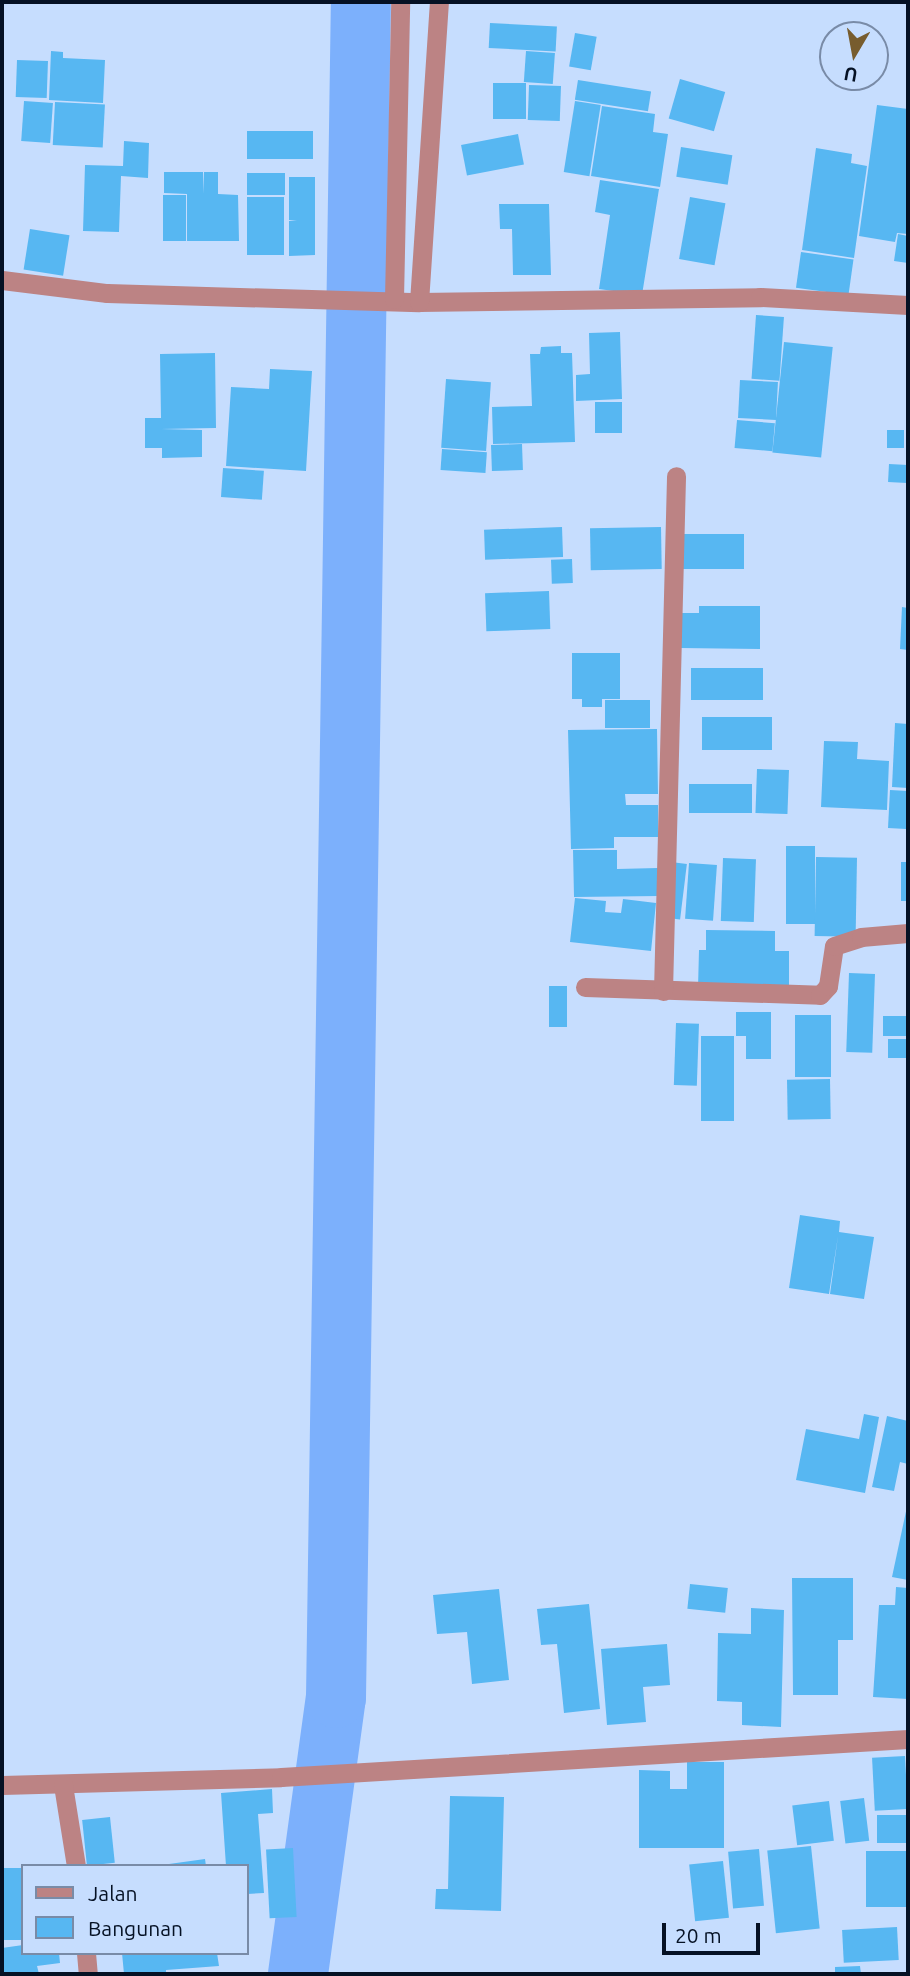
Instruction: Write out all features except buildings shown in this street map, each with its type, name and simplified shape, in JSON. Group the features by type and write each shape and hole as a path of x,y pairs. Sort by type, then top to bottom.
{"street":[{"path":"394,299 400,2"},
{"path":"419,302 439,2"},
{"path":"2,280 107,293 321,296 419,302 760,298 908,305"},
{"path":"663,991 676,476"},
{"path":"585,986 820,995 828,986 834,946 861,937 908,933"},
{"path":"2,1785 281,1777 908,1739"},
{"path":"64,1784 76,1864"},
{"path":"86,1955 88,1974"}],"waterway":[{"path":"298,1974 336,1698 361,2"}]}
